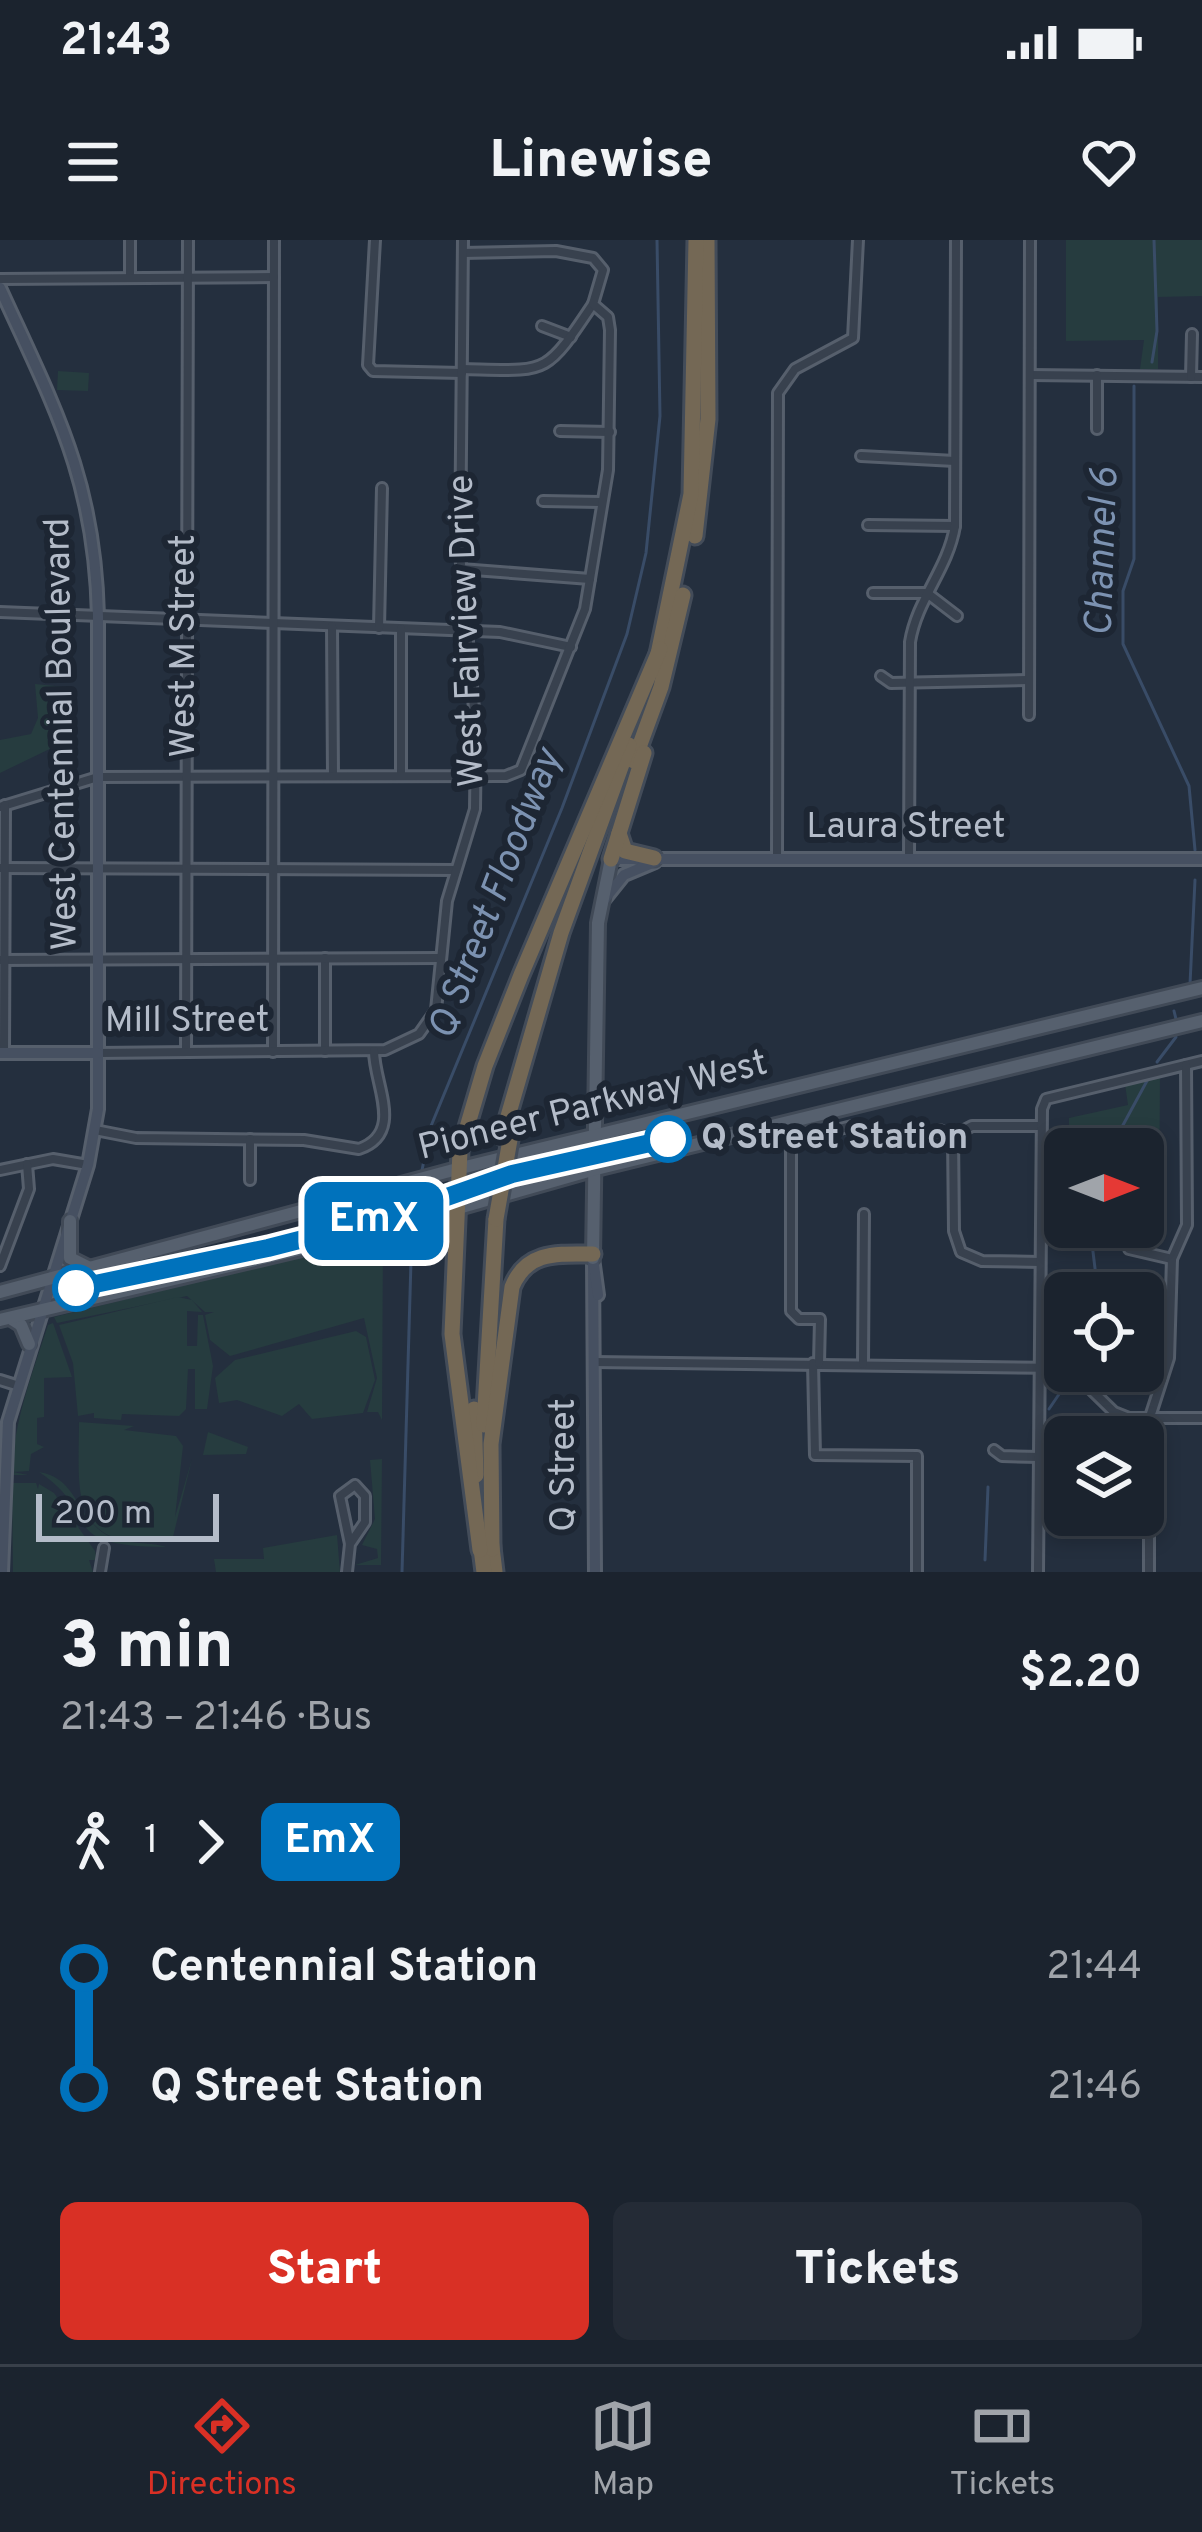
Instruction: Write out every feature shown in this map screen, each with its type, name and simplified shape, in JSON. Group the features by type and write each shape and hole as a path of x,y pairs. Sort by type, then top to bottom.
{"highway":[{"path":"486,1550 474,1369 492,1220 507,1136 561,933 660,649 691,494 696,240"},
{"path":"611,859 661,687 702,494 708,419 707,240"},
{"path":"494,1572 457,1398 454,1243 458,1169 467,1124 503,1020 660,649"},
{"path":"507,1136 574,924 661,687"},
{"path":"619,833 626,851 660,858"},
{"path":"425,1215 446,1223 454,1243"},
{"path":"484,1572 491,1444 512,1287 520,1271 537,1258 593,1256"}],"main road":[{"name":"West Centennial Boulevard","path":"0,283 82,475 94,535 98,616 95,1130 88,1165 16,1385 4,1457 2,1572"},
{"path":"599,908 624,875 660,858"},
{"name":"Laura Street","path":"611,859 1202,859"},
{"name":"Q Street","path":"595,1572 592,1138 599,908 611,859"},
{"name":"Pioneer Parkway West","path":"0,1292 458,1169 1202,988"},
{"path":"4,1319 1202,1021"},
{"name":"Mill Street","path":"2,1052 98,1053"},
{"path":"557,1179 578,1186 592,1211"},
{"path":"70,1221 70,1258 80,1267 97,1267"},
{"path":"4,1319 21,1324 29,1344"}],"street":[{"path":"130,240 130,278"},
{"name":"West M Street","path":"186,1052 188,240"},
{"path":"273,1052 274,240"},
{"path":"375,240 368,283 368,364 373,371 542,368 571,337 602,282 599,262 556,251 463,253"},
{"name":"West Fairview Drive","path":"374,1051 402,1045 426,1027 439,1000 456,870 475,809 461,569 463,240"},
{"path":"777,858 778,393 794,369 853,338 858,240"},
{"path":"909,858 914,619 950,553 955,526 956,240"},
{"path":"1029,716 1030,240"},
{"path":"0,283 274,278"},
{"path":"2,1052 3,806 98,777 476,776 521,770 571,647 590,579 610,432 608,317 593,304"},
{"path":"542,326 571,337"},
{"path":"1030,375 1197,377 1192,334"},
{"path":"1097,375 1097,429"},
{"path":"560,431 610,432"},
{"path":"861,456 872,461 955,461"},
{"path":"379,628 382,488"},
{"path":"542,501 600,502"},
{"path":"868,525 955,526"},
{"path":"461,569 590,579"},
{"path":"873,593 927,593 957,616"},
{"path":"0,612 528,634 571,647"},
{"path":"332,626 333,776"},
{"path":"401,629 401,776"},
{"path":"881,676 891,683 1028,680"},
{"path":"3,868 456,870"},
{"path":"325,958 325,1051"},
{"path":"3,959 441,958"},
{"path":"95,1130 136,1138 304,1140 351,1149 372,1144 386,1101 375,1072 374,1051"},
{"name":"Mill Street","path":"98,1053 374,1051"},
{"path":"1038,1572 1040,1126 1046,1100 1202,1060"},
{"path":"1150,1416 1168,1358 1172,1259 1187,1225 1186,1065"},
{"path":"852,1126 791,1141 791,1311 799,1318 820,1319 815,1455 917,1456 917,1572"},
{"path":"952,1136 972,1126 1040,1126"},
{"path":"940,1130 952,1136"},
{"path":"952,1136 953,1231 961,1252 982,1262 1040,1262"},
{"path":"250,1139 250,1180"},
{"path":"0,1170 63,1160 88,1165"},
{"path":"0,1265 29,1189 27,1164"},
{"path":"863,1364 864,1214"},
{"path":"1129,1249 1172,1259"},
{"path":"1164,1319 1170,1319"},
{"path":"594,1360 1044,1366"},
{"path":"0,1380 16,1385"},
{"path":"1092,1392 1114,1412 1132,1416"},
{"path":"1164,1419 1202,1418"},
{"path":"994,1450 1002,1456 1039,1456"},
{"path":"347,1572 350,1544 340,1496 355,1485 365,1496 366,1517 350,1544"},
{"path":"1149,1536 1149,1572"},
{"path":"100,1572 104,1548"}],"green space":[{"path":"1066,240 1202,240 1202,296 1158,297 1158,369 1140,369 1144,340 1066,341"},
{"path":"58,371 89,373 88,391 57,390"},
{"path":"35,684 65,687 74,713 60,744 0,773 0,740 31,734 38,718"},
{"path":"1160,1074 1160,1128 1069,1128 1069,1118 1128,1105 1125,1084"},
{"path":"383,1236 382,1420 378,1412 367,1412 377,1378 364,1318 230,1356 210,1340 205,1315 214,1312 205,1312 187,1296 57,1323 54,1317"},
{"path":"178,1297 192,1300 202,1312 187,1311 187,1346 197,1346 198,1315 203,1315 213,1366 207,1409 195,1409 195,1369 188,1369 186,1409 179,1416 122,1414 121,1420 94,1418 94,1413 78,1416 73,1363 59,1325"},
{"path":"53,1323 72,1377 44,1378 44,1417 37,1418 37,1444 44,1447 31,1454 29,1471 13,1472 28,1475 13,1475 12,1474 13,1455 24,1399 48,1325"},
{"path":"356,1331 366,1337 375,1380 363,1413 312,1419 299,1404 282,1416 237,1400 219,1403 215,1378 235,1360"},
{"path":"79,1422 134,1426 124,1430 176,1436 183,1446 175,1517 192,1459 172,1541 138,1542 113,1537 96,1527 81,1494"},
{"path":"208,1432 248,1447 246,1454 203,1455"},
{"path":"382,1459 381,1565 355,1565 378,1558 377,1549 362,1545 375,1519 370,1460"},
{"path":"39,1472 61,1481 102,1532 166,1547 107,1541 93,1534 58,1488"},
{"path":"12,1483 36,1483 38,1489 39,1484 54,1493 95,1551 97,1560 89,1560 93,1572 13,1572"},
{"path":"337,1535 340,1572 216,1572 214,1559 264,1559 263,1548"}],"waterway":[{"name":"Q Street Floodway","path":"421,1175 431,1126 562,808 627,634 646,553 660,416 657,240"},
{"name":"Channel 6","path":"1152,362 1157,331 1154,240"},
{"name":"Channel 6","path":"1134,386 1134,559 1123,591 1123,644 1189,786 1195,850"},
{"name":"Channel 6","path":"1190,984 1195,880"},
{"name":"Channel 6","path":"1174,1011 1176,1019"},
{"name":"Channel 6","path":"1157,1062 1176,1037"},
{"name":"Channel 6","path":"1121,1128 1148,1079"},
{"name":"Q Street Floodway","path":"413,1217 420,1185"},
{"name":"Q Street Floodway","path":"402,1572 412,1226"},
{"name":"Channel 6","path":"1093,1248 1095,1272"},
{"name":"Channel 6","path":"1049,1409 1061,1392"},
{"name":"Channel 6","path":"985,1560 988,1487"}],"bus line":[{"name":"EmX","path":"76,1288 268,1248 393,1216 512,1174 668,1139"}],"place":[{"name":"Q Street Station","path":"668,1139"}]}
